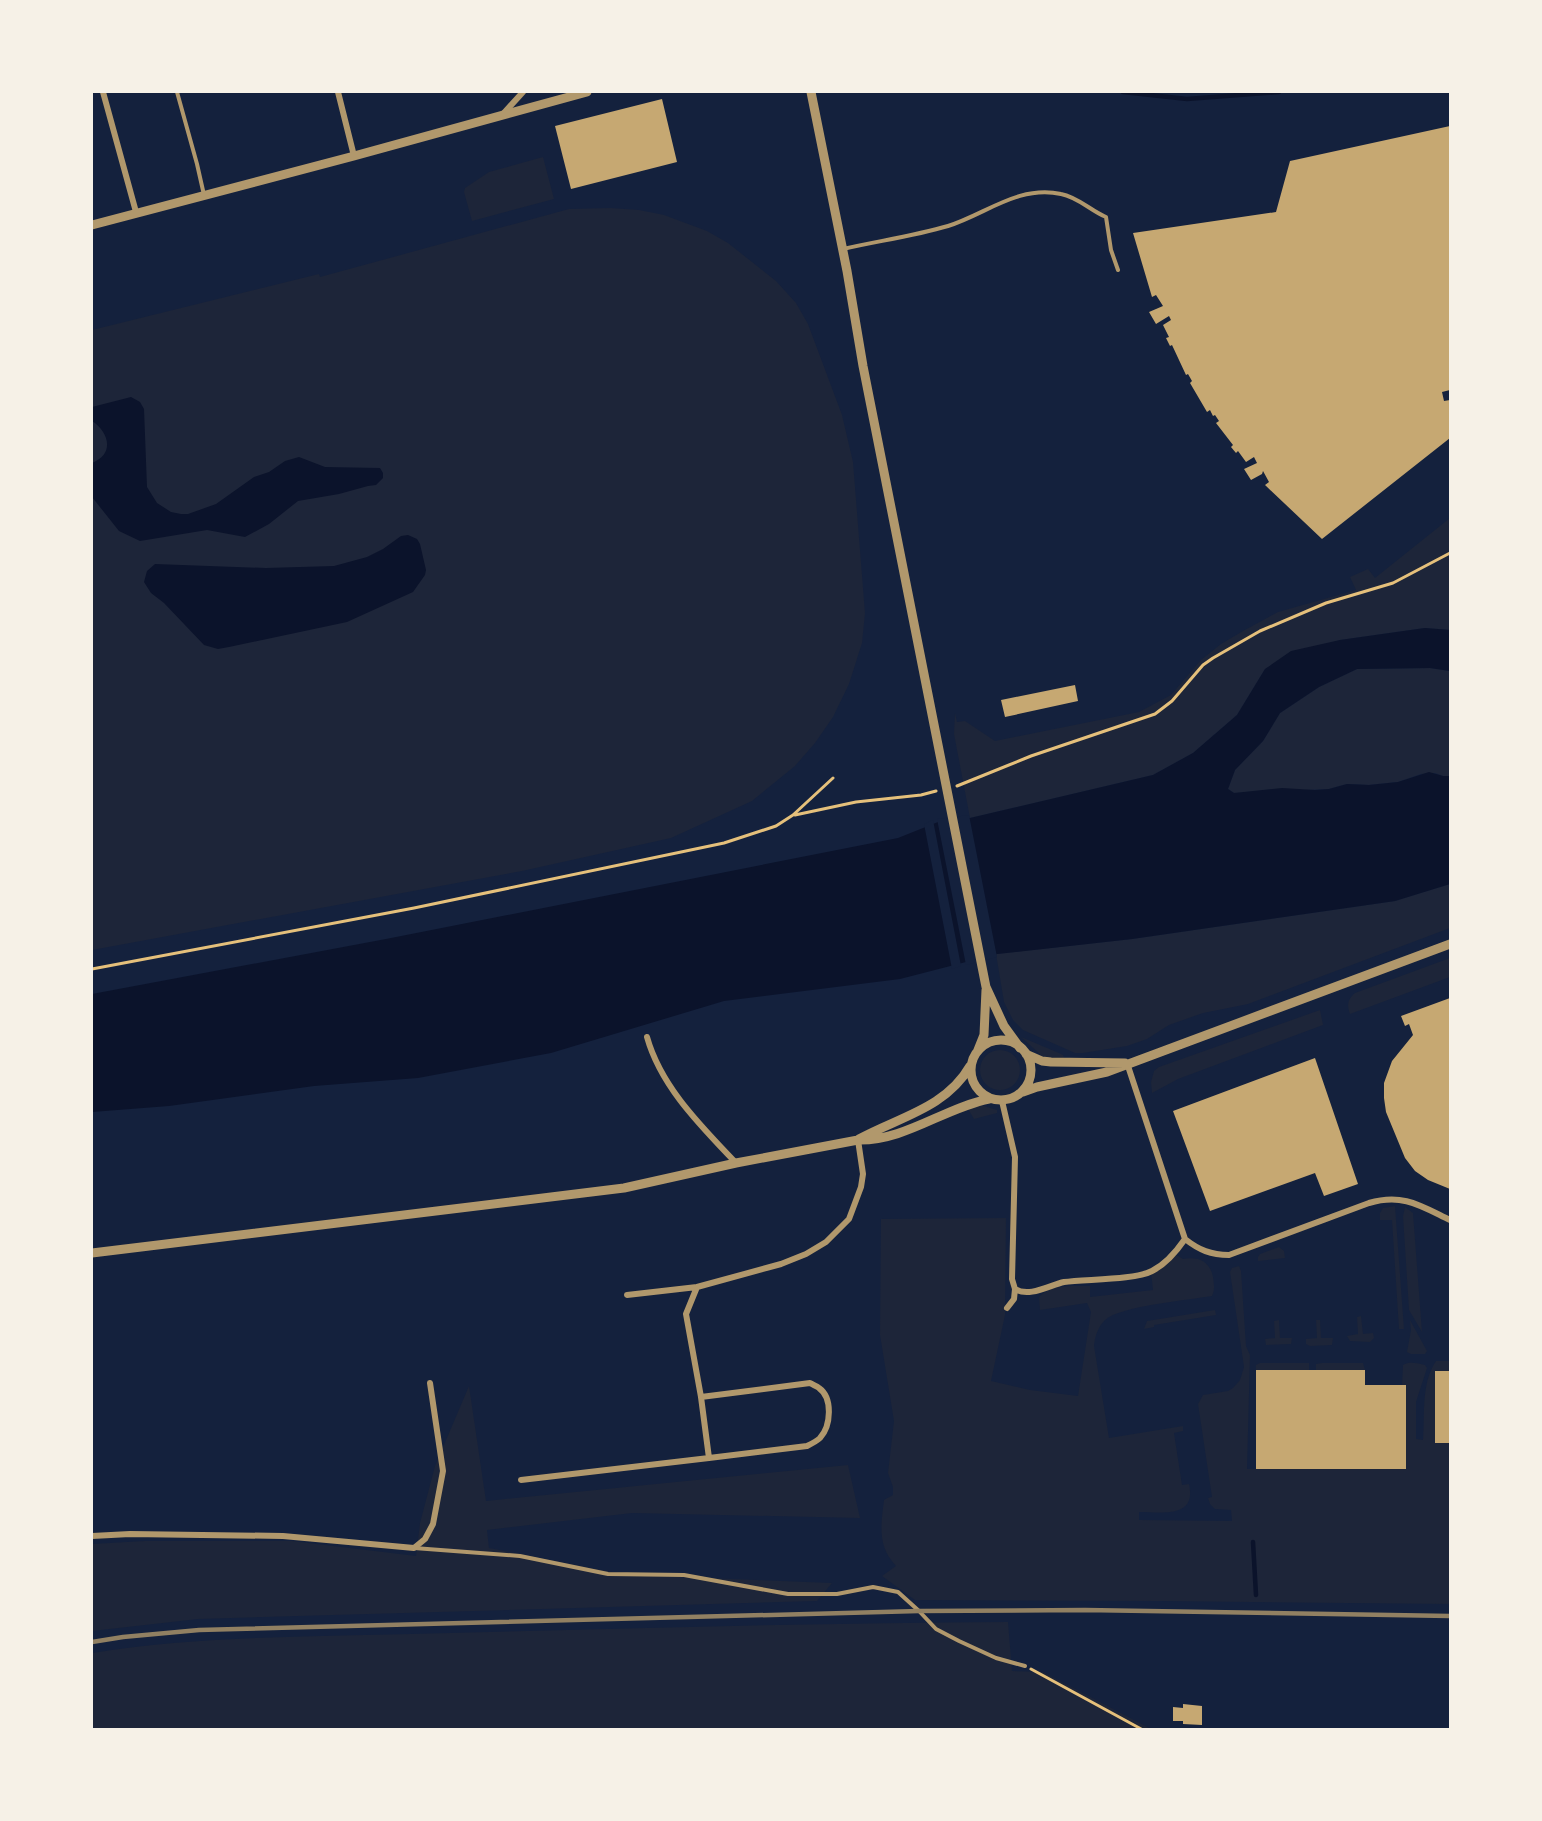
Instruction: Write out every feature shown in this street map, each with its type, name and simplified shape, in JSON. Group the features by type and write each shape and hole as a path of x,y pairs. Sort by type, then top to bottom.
{"street":[{"path":"103,92 136,212"},
{"path":"339,92 354,156"},
{"path":"502,115 523,92"},
{"path":"92,225 587,92"},
{"path":"811,92 986,987 1004,1026 1023,1051 1031,1072 1023,1092"},
{"path":"92,1253 624,1188 736,1163 858,1140 876,1140 918,1126 968,1104 989,1099 1002,1101 1011,1099 1037,1087 1107,1072 1450,944"},
{"path":"858,1140 939,1100 961,1081 984,1035 986,987"},
{"path":"647,1037 665,1078 679,1100 736,1163"},
{"path":"978,1050 990,1042 999,1040 1008,1041 1042,1061 1127,1063"},
{"path":"1127,1063 1185,1239 1198,1249 1217,1255 1229,1255 1388,1198 1405,1200 1450,1220"},
{"path":"970,1066 974,1084 989,1099"},
{"path":"1002,1101 1015,1157 1012,1279 1015,1289 1014,1299 1008,1308"},
{"path":"627,1296 697,1287 781,1264 806,1254 826,1242 849,1219 861,1187 863,1174 858,1140"},
{"path":"1015,1289 1025,1293 1061,1283 1151,1272 1175,1254 1185,1239"},
{"path":"697,1287 686,1314 709,1458"},
{"path":"92,1536 130,1534 283,1536 414,1548 425,1539 433,1524 443,1471 430,1383"},
{"path":"521,1480 807,1446 820,1439 829,1418 826,1396 820,1388 810,1383 701,1397"}],"lane":[{"path":"177,92 204,195"},
{"path":"843,249 947,226 979,214 1007,199 1043,192 1063,194 1106,218 1111,250 1118,270"},
{"path":"414,1548 520,1556 608,1574 684,1575 788,1594 837,1594 873,1587 898,1592 936,1629 959,1641 996,1658 1025,1666"}],"path":[{"path":"954,787 1031,756 1155,714 1172,701 1212,657 1260,631 1326,603 1393,583 1450,553"},
{"path":"92,969 403,910 724,843 776,826 793,815 833,778"},
{"path":"793,815 839,805 921,795 943,790"},
{"path":"1025,1666 1143,1730"}],"shaded area":[{"path":"543,157 554,199 472,221 464,192 465,188 489,172"},
{"path":"610,208 664,215 707,231 728,243 776,281 796,303 808,324 842,415 853,462 865,613 862,643 849,684 833,717 815,743 795,766 752,801 671,838 522,871 92,950 92,330 319,274 320,277 569,209"},
{"path":"131,397 140,402 144,409 147,487 157,503 171,512 188,514 216,504 254,477 269,472 285,461 299,457 325,467 380,468 383,478 376,485 298,501 269,524 245,537 207,530 140,541 119,531 92,497 92,463 104,454 107,443 102,431 92,421 92,407"},
{"path":"1450,518 1450,630 1425,628 1340,640 1265,669 1237,715 1193,753 1153,775 970,818 954,734 955,713 957,722 965,721 995,741 1139,712 1171,695 1201,660 1221,644 1278,612 1356,590 1350,577 1368,569 1375,578"},
{"path":"408,535 417,539 420,544 426,570 413,592 347,622 218,649 204,645 164,603 151,593 144,582 147,571 155,564 266,568 334,566 367,557 401,536"},
{"path":"1425,628 1450,630 1450,671 1430,668 1357,669 1319,687 1280,713 1263,741 1235,770 1228,789 1234,793 1282,788 1315,790 1347,784 1369,785 1398,782 1429,772 1450,776 1450,884 1395,901 1132,939 997,954 900,979 724,1001 551,1053 418,1078 314,1086 169,1106 92,1112 92,994 386,939 898,838 938,822 970,818 1153,775 1193,753 1237,715 1265,669 1291,651 1340,640"},
{"path":"1430,668 1450,671 1450,776 1435,773 1421,774 1398,782 1369,785 1347,784 1329,789 1234,793 1228,789 1235,770 1263,741 1280,713 1319,687 1357,669"},
{"path":"1450,884 1450,928 1248,1004 1203,1013 1169,1025 1147,1039 1127,1046 1075,1053 1023,1030 1013,1020 1004,1002 996,954 1132,939 1395,901"},
{"path":"1450,958 1450,977 1350,1014 1348,1003 1355,993"},
{"path":"1320,1010 1323,1025 1178,1079 1152,1093 1151,1082 1154,1071 1159,1067"},
{"path":"1021,1037 1063,1055 1065,1060 1042,1056"},
{"path":"1000,1050 1008,1051 1014,1056 1019,1062 1019,1078 1014,1084 1008,1089 1000,1090 992,1089 986,1084 981,1078 980,1070 981,1062 986,1056 992,1051"},
{"path":"981,1105 997,1110 997,1113 974,1119 968,1109"},
{"path":"1395,1206 1404,1329 1399,1329 1392,1220 1380,1220 1383,1208"},
{"path":"1405,1207 1413,1213 1422,1332 1409,1310 1403,1216"},
{"path":"1006,1218 1005,1315 991,1381 1030,1390 1078,1396 1091,1312 1087,1303 1040,1310 1039,1297 1049,1290 1090,1286 1090,1297 1153,1290 1151,1272 1175,1254 1183,1259 1198,1259 1209,1267 1213,1277 1212,1296 1156,1304 1113,1315 1105,1320 1096,1335 1094,1346 1109,1438 1183,1426 1183,1431 1174,1433 1182,1485 1189,1484 1188,1503 1175,1511 1139,1512 1139,1520 1232,1521 1231,1510 1215,1509 1208,1498 1212,1497 1198,1404 1203,1395 1233,1388 1240,1380 1244,1367 1230,1272 1232,1268 1239,1266 1241,1271 1246,1346 1250,1355 1247,1469 1406,1469 1403,1365 1417,1363 1427,1368 1416,1402 1416,1439 1423,1440 1426,1389 1431,1370 1436,1361 1450,1361 1450,1371 1435,1371 1435,1443 1450,1443 1450,1604 915,1600 882,1576 896,1566 886,1551 882,1535 884,1500 893,1495 888,1473 894,1421 880,1335 881,1219"},
{"path":"1279,1247 1284,1251 1285,1258 1258,1261 1260,1254"},
{"path":"1215,1310 1216,1315 1154,1325 1154,1327 1144,1329 1147,1321"},
{"path":"1361,1316 1363,1334 1373,1333 1374,1338 1370,1342 1350,1341 1347,1336 1358,1334 1357,1317"},
{"path":"1279,1320 1280,1338 1292,1338 1291,1344 1266,1345 1265,1339 1275,1338 1274,1321"},
{"path":"1316,1320 1320,1320 1321,1338 1333,1338 1332,1345 1310,1346 1306,1344 1306,1339 1317,1338"},
{"path":"1410,1320 1427,1351 1425,1354 1407,1352 1411,1330"},
{"path":"1260,1363 1309,1363 1309,1370 1256,1370 1256,1365"},
{"path":"1363,1363 1365,1370 1316,1370 1316,1364"},
{"path":"469,1386 486,1501 848,1465 860,1518 632,1513 487,1530 489,1548 627,1575 832,1583 817,1601 198,1619 92,1631 92,1544 145,1541 292,1541 416,1556 420,1523 435,1466"},
{"path":"1008,1622 1012,1671 1043,1672 1151,1729 92,1730 92,1653 136,1647 225,1639 315,1636 868,1623"}],"pier":[{"path":"969,815 997,957 966,965 937,819"},
{"path":"933,820 961,966 952,969 924,824"}],"building":[{"path":"662,99 677,162 571,189 555,126"},
{"path":"1450,126 1450,390 1442,392 1444,401 1450,400 1450,438 1322,539 1265,485 1269,482 1263,471 1251,480 1244,469 1257,463 1254,457 1246,462 1238,451 1236,453 1231,447 1233,445 1216,423 1219,421 1215,415 1213,416 1210,410 1207,412 1190,383 1192,381 1188,374 1186,375 1172,345 1170,346 1166,338 1169,337 1163,325 1171,320 1169,316 1156,324 1149,312 1163,306 1156,295 1152,297 1133,233 1276,212 1290,161"},
{"path":"1075,685 1078,701 1005,717 1001,700"},
{"path":"1450,998 1450,1189 1428,1180 1415,1171 1405,1158 1386,1112 1384,1083 1392,1061 1413,1035 1409,1024 1405,1026 1401,1016"},
{"path":"1315,1058 1358,1184 1324,1196 1315,1173 1210,1211 1173,1111"},
{"path":"1256,1370 1365,1370 1365,1385 1406,1385 1406,1469 1256,1469"},
{"path":"1435,1371 1450,1371 1450,1443 1435,1443"},
{"path":"1183,1704 1202,1706 1202,1725 1173,1721 1173,1707 1183,1708"}],"waterway":[{"path":"1123,92 1187,99 1279,92"},
{"path":"1253,1542 1256,1595"}],"railway":[{"path":"92,1642 199,1630 919,1611 1085,1610 1450,1616"}]}
